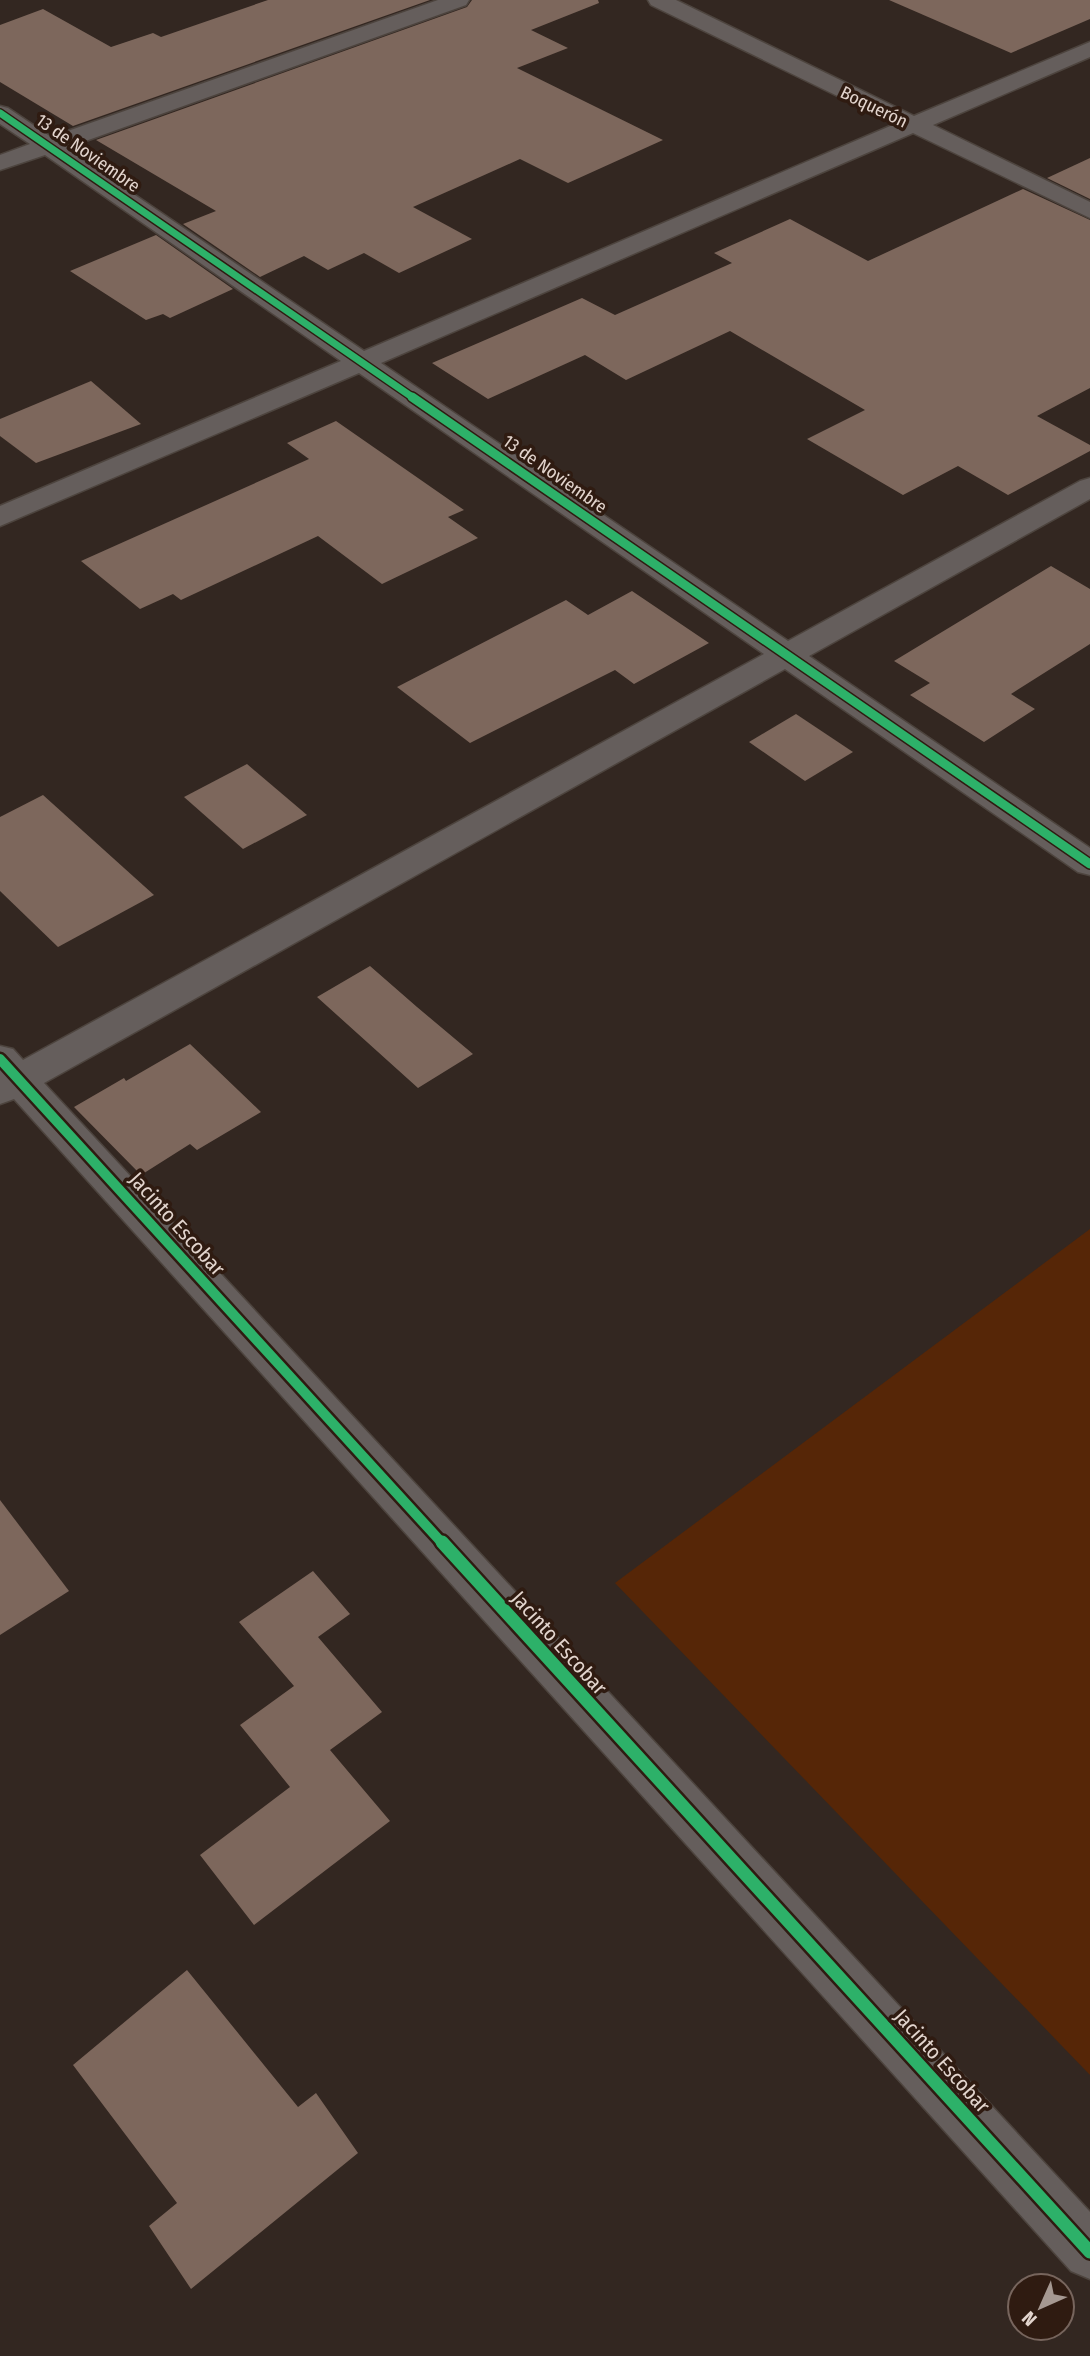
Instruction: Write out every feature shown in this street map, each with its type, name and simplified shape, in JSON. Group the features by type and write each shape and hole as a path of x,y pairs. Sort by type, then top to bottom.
{"street":[{"path":"0,163 458,0"},
{"name":"Boquerón","path":"659,0 1090,211"},
{"path":"0,517 1090,49"},
{"name":"13 de Noviembre","path":"0,113 1090,864"},
{"path":"6,1076 787,655 1090,486"},
{"name":"Jacinto Escobar","path":"6,1076 1090,2252"}],"shaded area":[{"path":"1090,1229 1090,2075 615,1583"}],"building":[{"path":"268,0 430,0 73,126 0,82 0,25 43,9 111,47 153,33 161,37"},
{"path":"472,0 598,0 599,3 531,30 568,48 517,68 663,140 568,183 520,159 413,207 472,239 399,273 364,253 328,270 304,256 260,277 183,224 216,211 96,140 467,7"},
{"path":"889,0 1090,0 1090,19 1011,53"},
{"path":"1090,158 1090,199 1047,178"},
{"path":"1023,189 1090,220 1090,388 1037,416 1090,445 1090,451 1008,495 958,466 903,495 807,439 865,410 730,331 626,380 585,355 488,399 432,363 582,298 615,315 732,263 714,253 790,219 868,261"},
{"path":"156,235 233,289 170,318 163,314 146,320 70,271"},
{"path":"91,381 141,424 36,463 0,436 0,419"},
{"path":"336,421 464,510 448,517 478,538 382,584 318,536 181,600 173,594 140,609 81,561 309,459 287,443"},
{"path":"1051,566 1090,589 1090,644 1011,694 1035,709 984,742 910,695 930,683 894,661"},
{"path":"632,591 709,643 634,684 615,670 470,743 397,687 566,600 588,615"},
{"path":"796,714 853,752 805,781 749,742"},
{"path":"247,764 307,815 243,849 184,797"},
{"path":"43,795 154,895 58,947 0,891 0,817"},
{"path":"370,966 473,1054 418,1088 317,997"},
{"path":"190,1044 261,1112 197,1150 190,1144 141,1175 74,1107"},
{"path":"0,1500 69,1591 0,1635"},
{"path":"313,1571 350,1614 318,1637 382,1712 330,1750 390,1821 254,1925 200,1855 290,1787 240,1725 294,1686 239,1622"},
{"path":"187,1970 298,2107 316,2093 358,2153 191,2289 149,2226 177,2203 73,2065"}],"cycle path":[{"path":"0,113 1090,864"},
{"path":"0,1059 1090,2252"}]}
